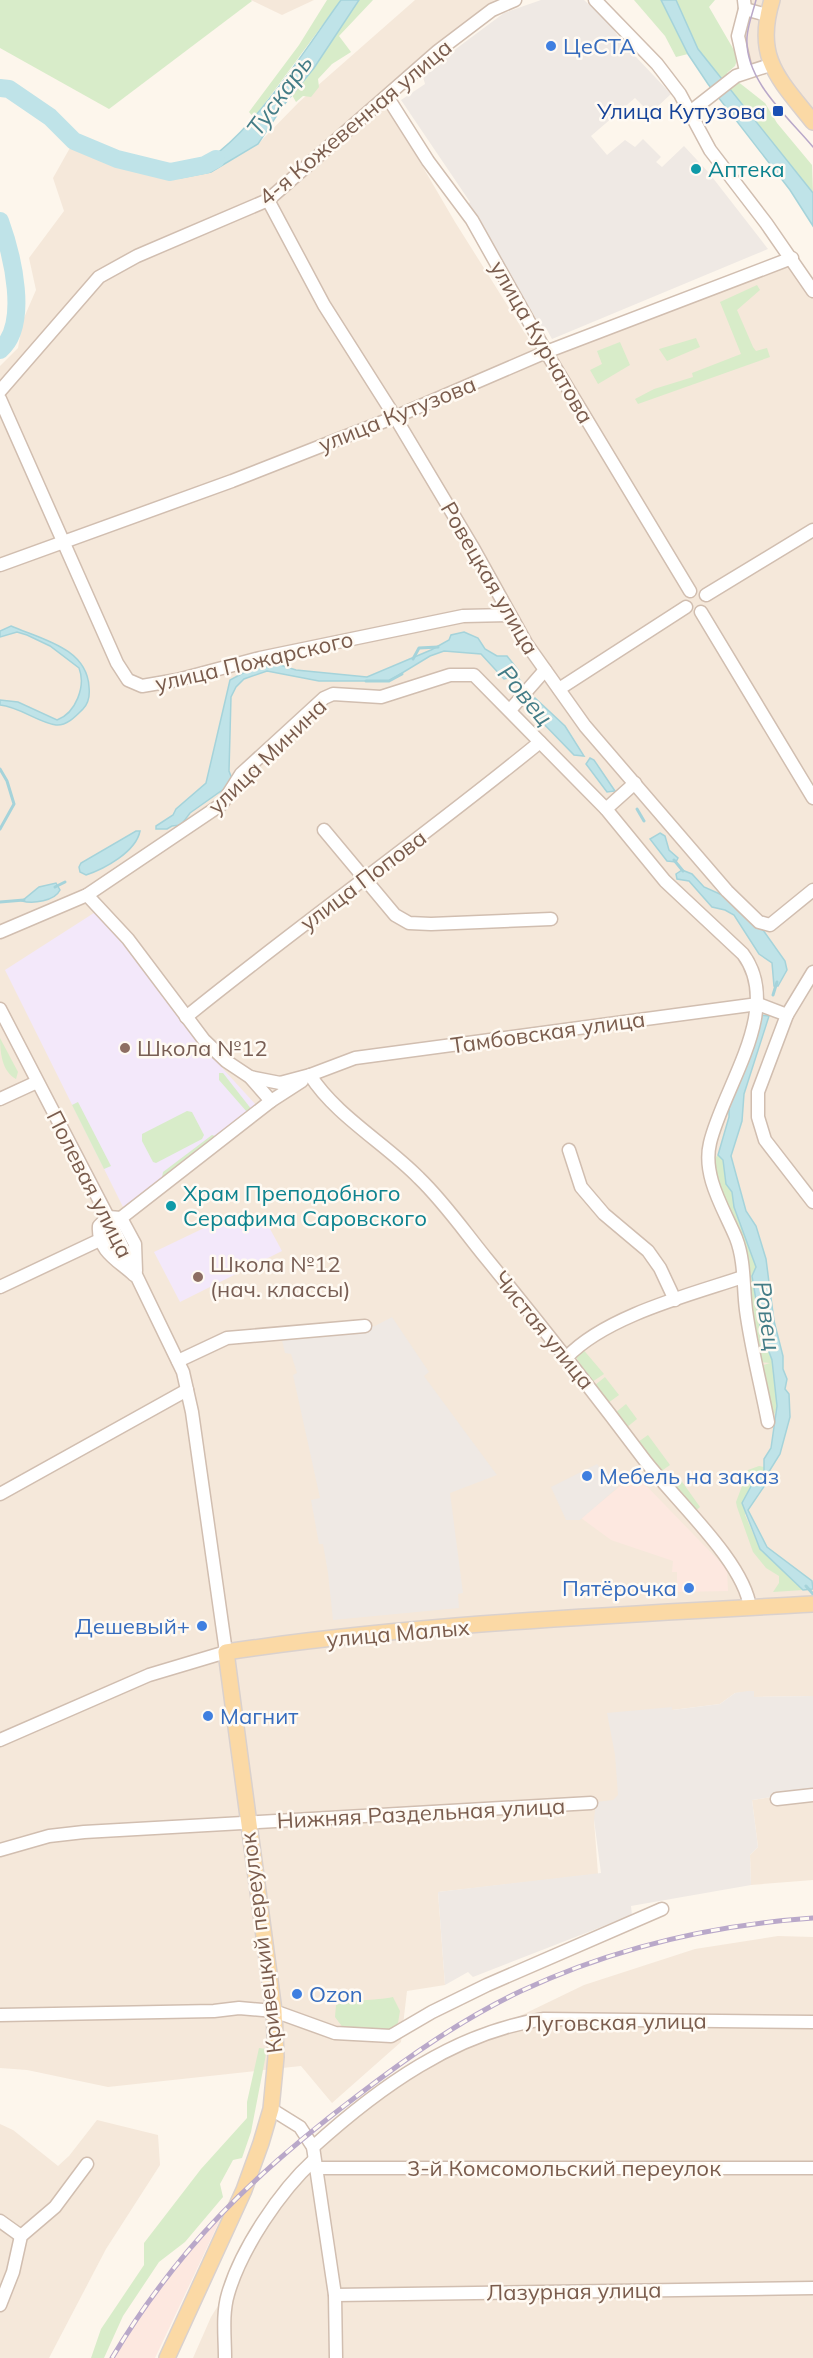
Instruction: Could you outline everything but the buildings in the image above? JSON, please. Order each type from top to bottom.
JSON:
[{"type":"main road","points":[[772,0],[767,15],[766,33],[770,65],[813,122]]},
{"type":"main road","name":"улица Малых","points":[[226,1652],[292,1642],[619,1614],[813,1604]]},
{"type":"main road","name":"Кривецкий переулок","points":[[167,2358],[244,2190],[271,2109],[276,2057],[274,2011],[226,1652]]},
{"type":"street","name":"4-я Кожевенная улица","points":[[0,391],[99,277],[137,256],[268,200],[474,22],[492,10],[515,0]]},
{"type":"street","points":[[595,0],[657,64],[690,112],[710,150],[792,258],[813,291]]},
{"type":"street","points":[[741,73],[738,36],[744,4],[767,15]]},
{"type":"street","points":[[690,112],[741,73],[770,65]]},
{"type":"street","name":"улица Курчатова","points":[[388,98],[428,161],[472,220],[546,352],[690,591]]},
{"type":"street","name":"Ровецкая улица","points":[[268,200],[324,305],[395,417],[472,546],[509,615],[585,726],[727,891],[759,922],[770,925],[813,890]]},
{"type":"street","name":"улица Кутузова","points":[[0,565],[65,543],[395,417],[546,352],[792,258]]},
{"type":"street","name":"улица Пожарского","points":[[0,399],[117,663],[128,680],[142,686],[177,680],[260,658],[463,616],[509,615]]},
{"type":"street","points":[[558,689],[686,607],[690,591],[706,595],[813,530]]},
{"type":"street","points":[[702,612],[706,603],[706,595]]},
{"type":"street","points":[[686,607],[702,612],[813,798]]},
{"type":"street","points":[[545,670],[510,710],[606,808],[665,880],[743,954],[752,967],[758,1004],[744,1052],[710,1143],[707,1166],[727,1222],[736,1239],[746,1312],[768,1422]]},
{"type":"street","name":"улица Минина","points":[[0,932],[87,895],[222,804],[241,774],[324,698],[333,694],[381,697],[450,675],[474,675],[510,710]]},
{"type":"street","name":"улица Попова","points":[[186,1017],[364,878],[458,810],[540,742]]},
{"type":"street","points":[[606,808],[635,783]]},
{"type":"street","points":[[324,830],[395,915],[409,923],[551,919]]},
{"type":"street","name":"Тамбовская улица","points":[[87,895],[128,939],[211,1047],[250,1077],[271,1101]]},
{"type":"street","points":[[811,979],[787,1015],[758,1092],[758,1117],[765,1140],[813,1202]]},
{"type":"street","name":"Тамбовская улица","points":[[250,1077],[280,1083],[310,1075],[355,1058],[758,1004],[787,1015]]},
{"type":"street","name":"Полевая улица","points":[[0,1009],[114,1223],[178,1361],[187,1390],[226,1652]]},
{"type":"street","name":"Тамбовская улица","points":[[0,1287],[100,1240],[114,1223],[271,1101],[310,1075]]},
{"type":"street","name":"Чистая улица","points":[[310,1075],[325,1094],[419,1177],[442,1203],[567,1357],[646,1462],[733,1567],[748,1595],[750,1608]]},
{"type":"street","points":[[0,1099],[37,1082]]},
{"type":"street","points":[[569,1150],[581,1187],[603,1214],[648,1251],[660,1268],[675,1300]]},
{"type":"street","points":[[114,1223],[99,1227],[100,1240],[107,1252],[138,1278]]},
{"type":"street","points":[[567,1357],[590,1336],[675,1300],[743,1277]]},
{"type":"street","points":[[178,1361],[227,1338],[365,1326]]},
{"type":"street","points":[[0,1494],[187,1390]]},
{"type":"street","name":"улица Малых","points":[[0,1740],[149,1675],[226,1652]]},
{"type":"street","points":[[777,1799],[813,1795]]},
{"type":"street","name":"Нижняя Раздельная улица","points":[[0,1850],[49,1836],[84,1832],[591,1803]]},
{"type":"street","points":[[0,2015],[214,2011],[238,2008],[274,2011],[335,2033],[391,2036],[432,2012],[487,1985],[662,1909]]},
{"type":"street","name":"Луговская улица","points":[[225,2358],[225,2313],[228,2294],[240,2266],[270,2213],[339,2123],[407,2073],[459,2044],[516,2023],[544,2019],[813,2022]]},
{"type":"street","points":[[271,2109],[300,2127],[314,2158],[334,2295],[336,2358]]},
{"type":"street","name":"3-й Комсомольский переулок","points":[[314,2158],[813,2168]]},
{"type":"street","points":[[0,2305],[13,2272],[21,2236],[55,2207],[87,2164]]},
{"type":"street","points":[[0,2221],[21,2236]]},
{"type":"street","name":"Лазурная улица","points":[[334,2295],[813,2288]]},
{"type":"shaded area","points":[[251,0],[314,0],[282,15]]},
{"type":"shaded area","points":[[415,0],[506,0],[382,97],[455,222],[533,346],[546,352],[792,258],[813,291],[813,1696],[754,1697],[754,1692],[735,1693],[720,1704],[672,1710],[672,1708],[638,1795],[594,1820],[598,1874],[438,1892],[445,1985],[407,1991],[401,2042],[332,2103],[301,2066],[108,2087],[27,2070],[0,2068],[0,366],[18,348],[23,320],[36,290],[29,258],[64,211],[53,178],[71,146],[92,157],[169,180],[211,172],[258,144],[299,102]]},
{"type":"shaded area","points":[[541,0],[584,0],[610,24],[621,41],[671,94],[657,107],[655,118],[635,98],[591,136],[607,155],[625,140],[635,147],[643,139],[661,157],[656,162],[662,167],[684,146],[709,173],[768,249],[552,339],[546,328],[540,325],[468,204],[470,202],[401,100],[425,84],[423,77],[445,61],[445,57],[504,13]]},
{"type":"shaded area","points":[[744,0],[813,0],[813,122],[770,65],[753,68],[743,61]]},
{"type":"shaded area","name":"Школа №12","points":[[97,911],[176,1005],[224,1070],[257,1106],[125,1211],[5,970]]},
{"type":"shaded area","name":"Школа №12 (нач. классы)","points":[[229,1216],[263,1216],[282,1251],[180,1302],[154,1252]]},
{"type":"shaded area","points":[[392,1317],[429,1372],[424,1376],[497,1475],[450,1493],[463,1593],[458,1594],[459,1608],[333,1620],[323,1544],[319,1544],[311,1500],[320,1498],[293,1375],[297,1373],[291,1354],[285,1353],[281,1336],[375,1326]]},
{"type":"shaded area","points":[[597,1464],[617,1488],[580,1520],[566,1520],[551,1487]]},
{"type":"shaded area","points":[[635,1474],[727,1569],[728,1591],[677,1592],[677,1572],[672,1572],[673,1561],[611,1540],[581,1518]]},
{"type":"shaded area","points":[[754,1691],[754,1697],[813,1696],[813,1791],[752,1800],[758,1847],[750,1855],[751,1885],[631,1906],[632,1915],[473,1977],[468,1972],[445,1985],[438,1892],[601,1873],[594,1820],[596,1802],[613,1800],[618,1795],[615,1755],[607,1713],[672,1707],[672,1710],[720,1704],[735,1693]]},
{"type":"shaded area","points":[[813,1791],[813,1880],[751,1885],[750,1855],[758,1847],[752,1800]]},
{"type":"shaded area","points":[[778,1936],[813,1937],[813,2358],[193,2358],[211,2317],[311,2158],[335,2134],[396,2085],[497,2027],[584,1985],[695,1949]]},
{"type":"shaded area","points":[[97,2120],[158,2135],[160,2165],[106,2249],[49,2358],[0,2358],[0,2124],[13,2130],[58,2166],[69,2156]]},
{"type":"shaded area","points":[[221,2218],[155,2358],[110,2358],[171,2270],[211,2224]]},
{"type":"green space","points":[[0,0],[252,1],[109,109],[0,48]]},
{"type":"green space","points":[[327,0],[341,0],[254,118],[249,112],[299,45]]},
{"type":"green space","points":[[359,0],[373,0],[339,36],[351,52],[332,64],[318,79],[319,87],[311,97],[303,96],[296,102],[292,95],[314,68]]},
{"type":"green space","points":[[634,0],[661,0],[688,54],[676,57],[665,36]]},
{"type":"green space","points":[[676,0],[715,0],[709,7],[738,57],[735,66],[727,73],[765,103],[777,123],[812,165],[813,193],[698,49]]},
{"type":"green space","points":[[757,285],[760,290],[737,310],[753,347],[756,351],[767,348],[770,357],[638,404],[635,399],[654,389],[693,377],[692,373],[741,354],[720,302]]},
{"type":"green space","points":[[696,338],[700,347],[667,361],[659,349]]},
{"type":"green space","points":[[620,342],[630,365],[598,384],[590,370],[602,364],[597,351]]},
{"type":"green space","points":[[0,1038],[18,1072],[16,1079],[5,1067],[1,1055]]},
{"type":"green space","points":[[219,1073],[223,1073],[252,1110],[247,1112],[219,1080]]},
{"type":"green space","points":[[78,1102],[111,1166],[104,1169],[72,1105]]},
{"type":"green space","points":[[187,1111],[192,1112],[204,1135],[202,1139],[156,1163],[153,1162],[142,1141],[142,1134]]},
{"type":"green space","points":[[212,1135],[218,1137],[170,1176],[162,1177],[163,1172]]},
{"type":"green space","points":[[718,1155],[723,1160],[726,1184],[732,1192],[734,1207],[756,1267],[752,1276],[761,1330],[772,1360],[777,1406],[773,1419],[760,1366],[770,1363],[758,1362],[730,1222],[712,1161]]},
{"type":"green space","points":[[581,1347],[604,1374],[592,1382],[575,1356]]},
{"type":"green space","points":[[605,1377],[619,1395],[608,1403],[595,1385]]},
{"type":"green space","points":[[626,1404],[637,1419],[626,1428],[615,1413]]},
{"type":"green space","points":[[648,1435],[670,1465],[660,1472],[638,1442]]},
{"type":"green space","points":[[759,1466],[764,1467],[764,1473],[745,1515],[760,1549],[803,1590],[773,1592],[779,1583],[779,1576],[766,1568],[753,1552],[737,1507],[736,1502],[748,1470]]},
{"type":"green space","points":[[678,1476],[700,1507],[692,1514],[667,1483]]},
{"type":"green space","points":[[393,1997],[400,2011],[398,2023],[389,2030],[344,2029],[335,2017],[336,2005]]},
{"type":"green space","points":[[259,2048],[267,2049],[251,2132],[242,2158],[233,2160],[220,2184],[223,2197],[185,2242],[159,2262],[123,2316],[104,2358],[91,2358],[101,2329],[144,2265],[144,2243],[201,2169],[247,2118],[247,2102]]},
{"type":"water","points":[[341,0],[359,0],[314,68],[283,106],[258,144],[211,172],[180,178],[158,173],[147,166],[138,171],[124,166],[128,157],[158,167],[177,170],[198,165],[221,150],[267,101]]},
{"type":"water","points":[[661,0],[676,0],[698,49],[813,193],[813,226],[790,190],[708,84],[688,54]]},
{"type":"water","points":[[11,626],[60,647],[80,663],[86,674],[89,699],[83,709],[68,722],[56,725],[0,705],[0,700],[18,702],[57,720],[74,705],[80,691],[79,668],[50,646],[27,635],[17,632],[0,637],[0,631]]},
{"type":"water","points":[[464,632],[478,638],[485,649],[497,656],[507,656],[518,670],[516,676],[504,679],[481,654],[444,651],[430,656],[389,681],[319,681],[267,671],[244,679],[236,687],[231,697],[229,771],[232,779],[228,786],[190,813],[181,825],[156,829],[156,826],[173,815],[176,809],[206,783],[230,680],[258,665],[277,664],[296,670],[367,677],[431,650],[449,640],[451,635]]},
{"type":"water","points":[[535,698],[565,726],[584,756],[574,755],[540,720],[529,703]]},
{"type":"water","points":[[590,758],[594,760],[615,791],[607,792],[586,764]]},
{"type":"water","points":[[136,831],[140,831],[137,839],[118,859],[86,875],[80,872],[81,863]]},
{"type":"water","points":[[660,833],[665,836],[669,850],[678,858],[676,862],[667,861],[650,839]]},
{"type":"water","points":[[682,870],[692,874],[704,887],[722,895],[763,930],[785,961],[787,970],[778,986],[774,986],[772,963],[759,954],[734,915],[712,907],[689,881],[677,879],[676,874]]},
{"type":"water","points":[[56,883],[60,890],[54,897],[38,902],[22,901],[39,887]]},
{"type":"water","points":[[760,1015],[769,1016],[744,1094],[742,1121],[731,1156],[746,1211],[756,1226],[766,1259],[774,1321],[787,1379],[785,1389],[789,1394],[790,1417],[780,1454],[765,1478],[765,1485],[748,1510],[767,1547],[812,1581],[813,1589],[803,1590],[760,1549],[742,1503],[755,1479],[764,1473],[764,1459],[771,1448],[777,1406],[772,1360],[761,1330],[752,1276],[756,1267],[734,1207],[732,1192],[726,1184],[723,1160],[718,1155],[729,1117],[729,1104]]},
{"type":"waterway","name":"Тускарь","points":[[0,88],[9,89],[50,117],[74,141],[117,159],[170,172],[205,165],[216,159]]},
{"type":"waterway","name":"Тускарь","points":[[0,221],[16,288],[14,324],[9,339],[0,350]]},
{"type":"waterway","name":"Ровец","points":[[413,659],[419,648],[438,647]]},
{"type":"waterway","name":"Ровец","points":[[366,681],[389,681],[402,674]]},
{"type":"waterway","name":"Ровец","points":[[514,674],[525,688]]},
{"type":"waterway","name":"Ровец","points":[[0,769],[7,781],[14,804],[0,829]]},
{"type":"waterway","name":"Ровец","points":[[637,809],[644,821]]},
{"type":"waterway","name":"Ровец","points":[[674,860],[683,871]]},
{"type":"waterway","name":"Ровец","points":[[55,887],[65,882]]},
{"type":"waterway","name":"Ровец","points":[[0,902],[24,900]]},
{"type":"waterway","name":"Ровец","points":[[773,995],[777,982]]},
{"type":"waterway","name":"Ровец","points":[[806,1586],[813,1594]]},
{"type":"tram line","points":[[756,0],[747,37],[748,53],[753,68],[770,97],[813,147]]},
{"type":"railway","points":[[112,2358],[164,2281],[221,2214],[252,2183],[357,2096],[457,2026],[521,1991],[591,1962],[627,1951],[738,1926],[813,1918]]},
{"type":"place","name":"ЦеСТА","points":[[551,46]]},
{"type":"place","name":"Улица Кутузова","points":[[778,111]]},
{"type":"place","name":"Аптека","points":[[696,169]]},
{"type":"place","name":"Школа №12","points":[[125,1048]]},
{"type":"place","name":"Храм Преподобного Серафима Саровского","points":[[171,1206]]},
{"type":"place","name":"Школа №12 (нач. классы)","points":[[198,1277]]},
{"type":"place","name":"Мебель на заказ","points":[[587,1476]]},
{"type":"place","name":"Пятёрочка","points":[[689,1588]]},
{"type":"place","name":"Дешевый+","points":[[202,1626]]},
{"type":"place","name":"Магнит","points":[[208,1716]]},
{"type":"place","name":"Ozon","points":[[297,1994]]}]
